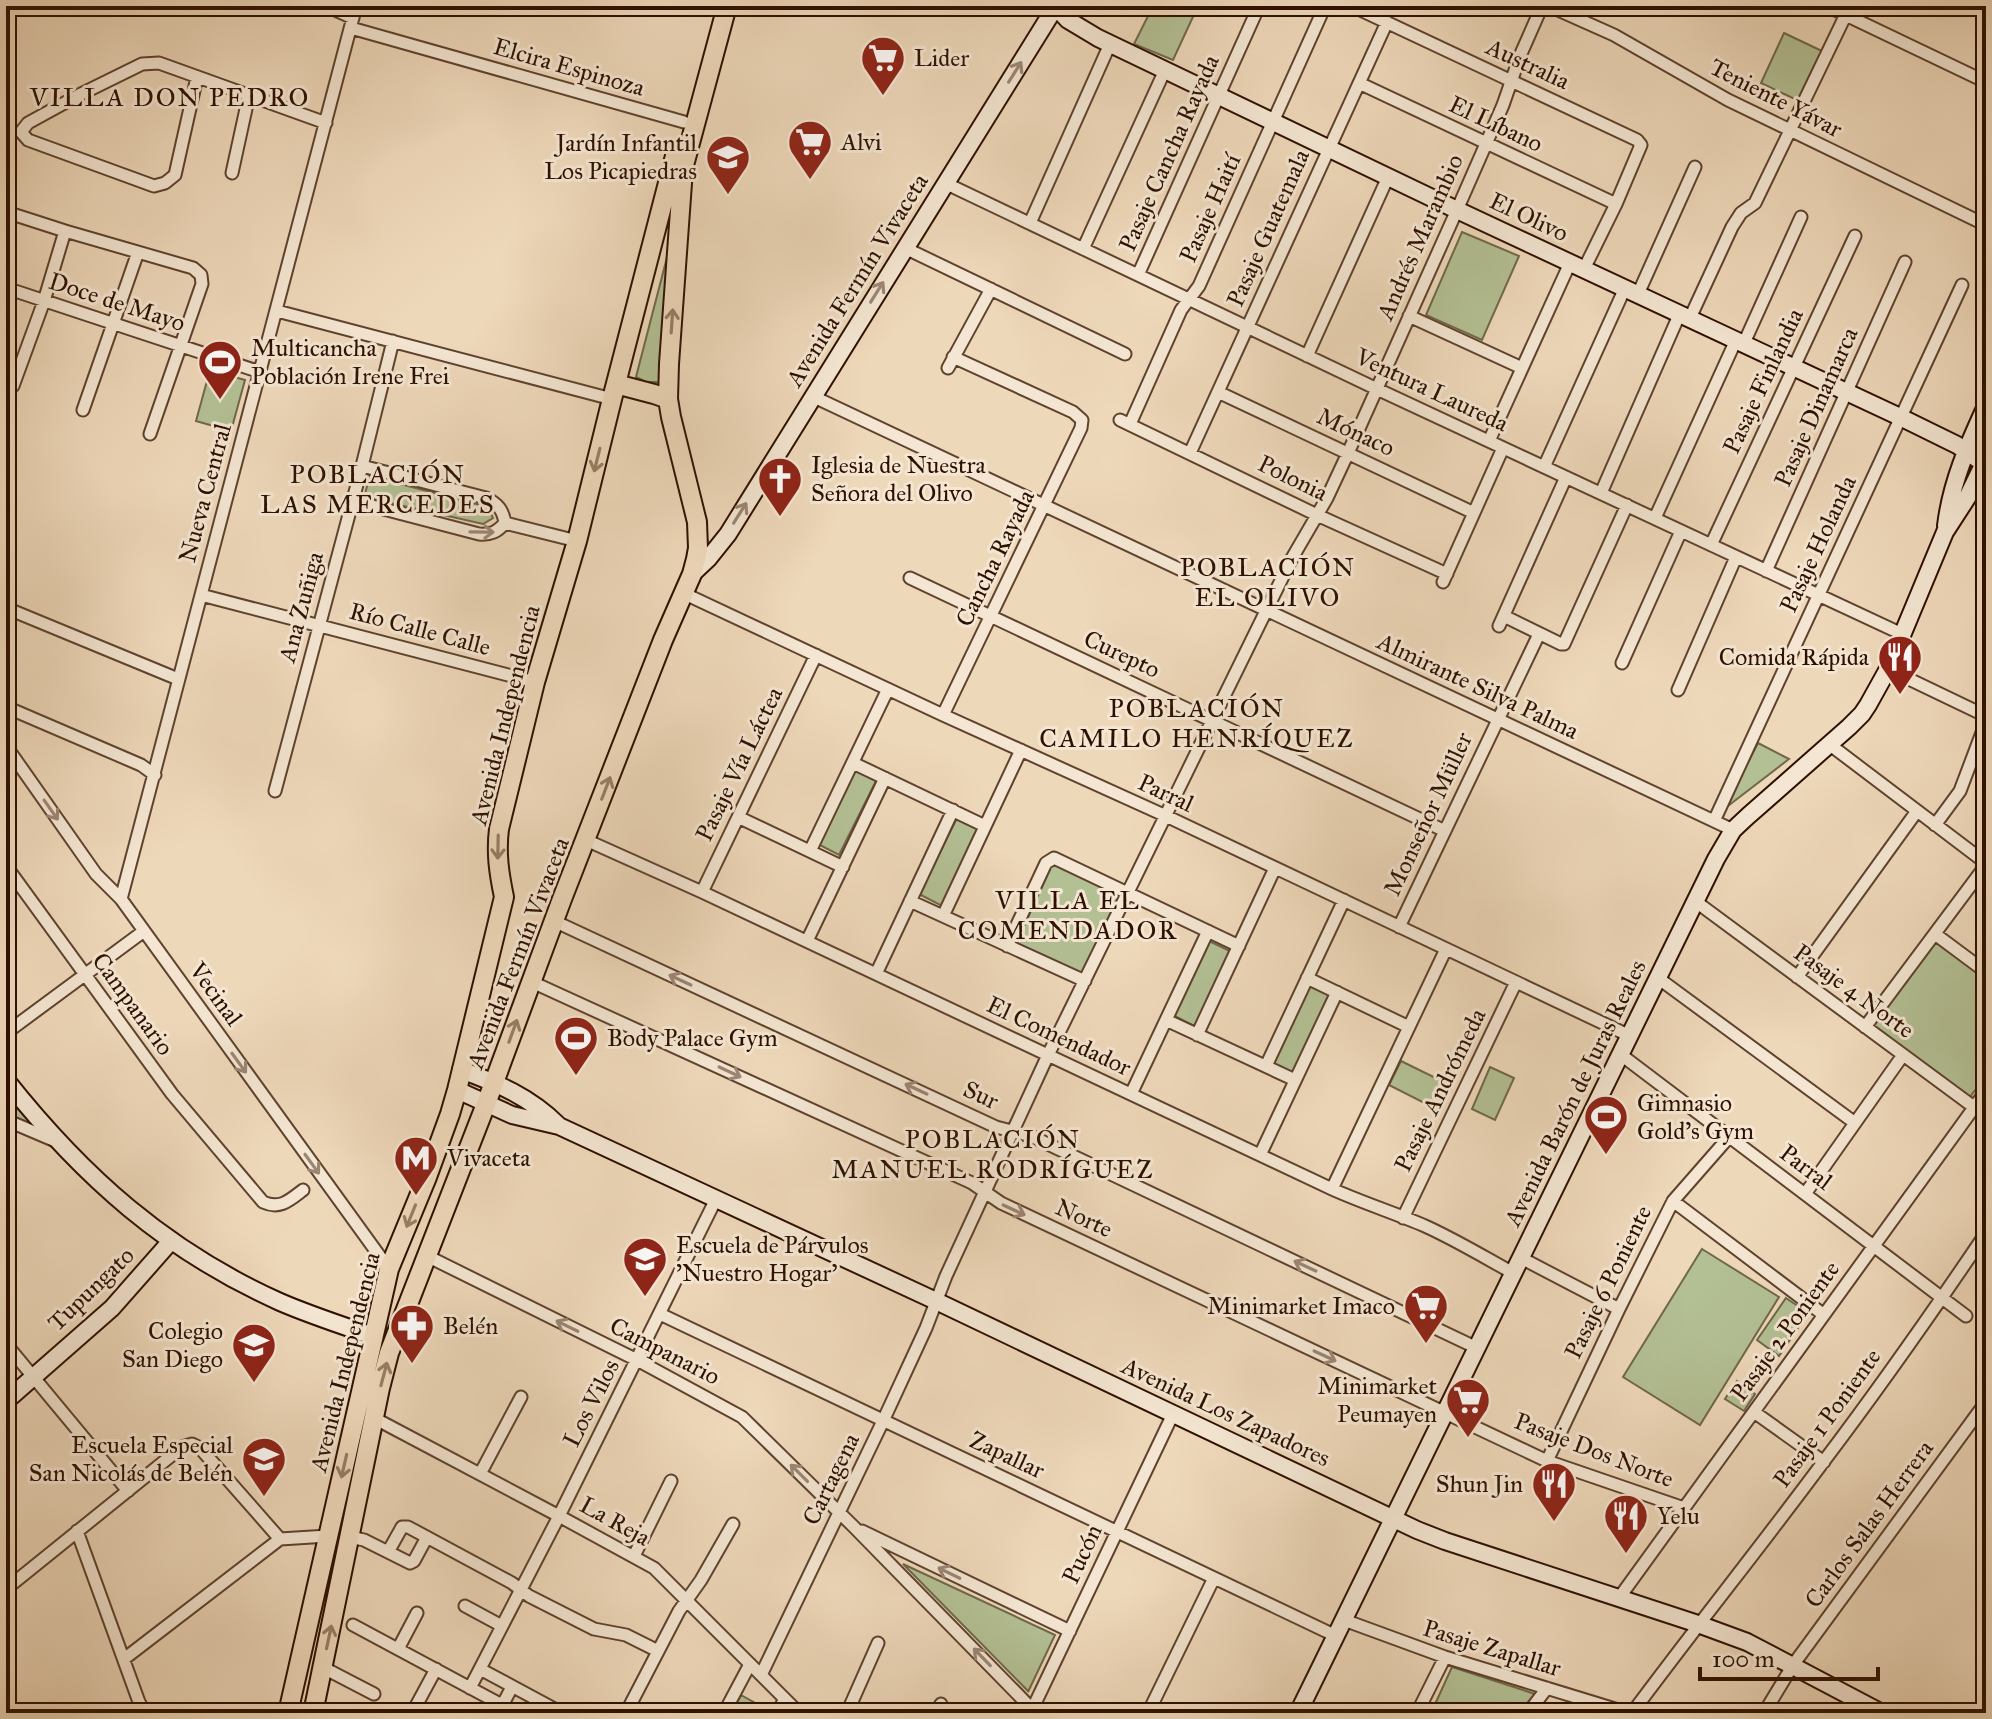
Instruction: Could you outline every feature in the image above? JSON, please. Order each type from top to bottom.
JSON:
[{"type":"main road","name":"Avenida Independencia","points":[[288,1713],[389,1269],[432,1164],[457,1090],[504,897],[497,848],[499,829],[535,682],[577,541],[715,6]]},
{"type":"main road","points":[[683,593],[692,574],[698,548],[697,522],[674,435],[668,399],[683,169],[727,6]]},
{"type":"main road","points":[[614,392],[654,394],[668,399]]},
{"type":"main road","name":"Avenida Fermín Vivaceta","points":[[398,1330],[683,593]]},
{"type":"main road","name":"Avenida Independencia","points":[[313,1713],[374,1418],[389,1353],[398,1330]]},
{"type":"main road","points":[[373,1336],[386,1336],[398,1330]]},
{"type":"street","name":"Elcira Espinoza","points":[[326,6],[684,122]]},
{"type":"street","name":"El Olivo","points":[[1056,6],[1060,13],[1081,29],[1110,44],[1900,417],[1957,445],[1985,463]]},
{"type":"street","name":"Avenida Fermín Vivaceta","points":[[692,574],[728,534],[1056,6]]},
{"type":"street","name":"Pasaje Cancha Rayada","points":[[1138,275],[1259,6]]},
{"type":"street","name":"Pasaje Haití","points":[[1125,422],[1181,310],[1199,286],[1325,6]]},
{"type":"street","name":"Australia","points":[[1352,6],[1637,140],[1641,145],[1616,204]]},
{"type":"street","name":"Andrés Marambio","points":[[1085,981],[1266,610],[1348,453],[1503,105],[1542,6]]},
{"type":"street","name":"Teniente Yávar","points":[[1549,6],[1614,35],[1708,89],[1791,131],[1986,225]]},
{"type":"street","points":[[1827,6],[1848,10],[1986,82]]},
{"type":"street","points":[[1601,493],[1685,316],[1732,227],[1741,213],[1755,203],[1848,10]]},
{"type":"street","name":"Nueva Central","points":[[121,899],[353,17]]},
{"type":"street","name":"Pasaje Guatemala","points":[[1190,453],[1387,22]]},
{"type":"street","points":[[1030,223],[1110,44]]},
{"type":"street","points":[[197,77],[175,175],[165,183],[154,186],[28,140],[21,132],[28,123],[142,64],[159,63],[326,123]]},
{"type":"street","points":[[1083,249],[1165,70]]},
{"type":"street","name":"El Líbano","points":[[1359,83],[1616,204]]},
{"type":"street","points":[[232,173],[249,95]]},
{"type":"street","points":[[1544,467],[1695,167]]},
{"type":"street","points":[[1307,356],[1388,177]]},
{"type":"street","name":"Ventura Laureda","points":[[945,183],[1902,634]]},
{"type":"street","points":[[1489,441],[1522,368],[1577,266],[1616,204]]},
{"type":"street","points":[[6,212],[193,268],[201,275],[202,284],[150,434]]},
{"type":"street","points":[[1655,518],[1801,217]]},
{"type":"street","points":[[13,386],[65,231]]},
{"type":"street","name":"Pasaje Finlandia","points":[[1711,545],[1855,236]]},
{"type":"street","points":[[905,248],[1125,354]]},
{"type":"street","points":[[83,410],[138,252]]},
{"type":"street","name":"Pasaje Dinamarca","points":[[1766,571],[1905,262]]},
{"type":"street","name":"Pasaje Holanda","points":[[1714,821],[1962,285]]},
{"type":"street","name":"Doce de Mayo","points":[[6,288],[260,372]]},
{"type":"street","name":"Cancha Rayada","points":[[943,715],[1045,506],[1082,420],[1073,412],[951,362],[991,289]]},
{"type":"street","points":[[277,311],[614,392]]},
{"type":"street","points":[[1409,316],[1522,368]]},
{"type":"street","name":"Ana Zuñiga","points":[[275,791],[393,341]]},
{"type":"street","name":"Mónaco","points":[[1218,392],[1474,513]]},
{"type":"street","name":"Almirante Silva Palma","points":[[812,396],[1733,830]]},
{"type":"street","name":"Avenida Barón de Juras Reales","points":[[1945,532],[1949,504],[1965,452],[1986,406]]},
{"type":"street","name":"Polonia","points":[[1125,422],[1445,578],[1474,513]]},
{"type":"street","points":[[1474,513],[1503,448]]},
{"type":"street","name":"Avenida Barón de Juras Reales","points":[[1300,1709],[1716,859],[1733,830],[1862,714],[1888,669],[1945,532],[1985,463]]},
{"type":"street","points":[[353,501],[479,534],[498,531],[505,523],[504,514],[497,504],[486,498],[362,466]]},
{"type":"street","points":[[1566,477],[1502,621],[1564,644],[1627,505]]},
{"type":"street","points":[[505,523],[577,541]]},
{"type":"street","points":[[1622,663],[1681,531]]},
{"type":"street","points":[[1678,690],[1736,557]]},
{"type":"street","name":"Curepto","points":[[910,578],[1445,831]]},
{"type":"street","name":"Parral","points":[[683,593],[1166,816],[1630,1036]]},
{"type":"street","name":"Río Calle Calle","points":[[201,595],[535,682]]},
{"type":"street","points":[[6,608],[178,679]]},
{"type":"street","name":"Monseñor Müller","points":[[1399,927],[1539,634]]},
{"type":"street","name":"Pasaje Vía Láctea","points":[[702,892],[816,655]]},
{"type":"street","points":[[1888,669],[1986,716]]},
{"type":"street","points":[[810,851],[888,689]]},
{"type":"street","points":[[6,707],[141,765],[155,775]]},
{"type":"street","points":[[1935,825],[1960,791],[1986,722]]},
{"type":"street","points":[[1829,744],[1986,864],[1865,1027]]},
{"type":"street","name":"Vecinal","points":[[6,746],[96,874],[121,899],[389,1269]]},
{"type":"street","points":[[943,916],[1021,750]]},
{"type":"street","points":[[853,763],[985,826]]},
{"type":"street","points":[[807,941],[885,778]]},
{"type":"street","points":[[876,974],[953,810]]},
{"type":"street","points":[[1797,977],[1917,811]]},
{"type":"street","points":[[738,817],[843,867]]},
{"type":"street","name":"El Comendador","points":[[586,840],[1332,1189],[1457,1241],[1513,1273]]},
{"type":"street","points":[[1007,946],[1051,858],[1239,946]]},
{"type":"street","name":"Campanario","points":[[6,866],[172,1094],[263,1202],[281,1205],[303,1190]]},
{"type":"street","points":[[1197,1035],[1275,868]]},
{"type":"street","points":[[1266,1066],[1344,900]]},
{"type":"street","points":[[910,901],[1085,981]]},
{"type":"street","name":"Pasaje 4 Norte","points":[[1695,901],[1986,1116]]},
{"type":"street","name":"Sur","points":[[554,921],[996,1127],[1031,1136],[1477,1348]]},
{"type":"street","points":[[6,1033],[144,931]]},
{"type":"street","points":[[1131,1094],[1208,931]]},
{"type":"street","points":[[1935,934],[1986,972]]},
{"type":"street","points":[[1332,1189],[1446,949]]},
{"type":"street","points":[[1307,978],[1409,1027]]},
{"type":"street","points":[[1658,978],[1855,1123]]},
{"type":"street","name":"Cartagena","points":[[761,1675],[883,1421],[1013,1131],[1085,981]]},
{"type":"street","name":"Norte","points":[[532,982],[972,1183],[1015,1210],[1445,1412]]},
{"type":"street","name":"Pasaje Andrómeda","points":[[1403,1218],[1516,982]]},
{"type":"street","points":[[1260,1155],[1337,992]]},
{"type":"street","points":[[1166,1020],[1295,1080]]},
{"type":"street","name":"Parral","points":[[1620,1054],[1966,1316]]},
{"type":"street","points":[[1805,1194],[1903,1055]]},
{"type":"street","name":"Avenida Los Zapadores","points":[[461,1070],[523,1096],[559,1126]]},
{"type":"street","points":[[6,1080],[57,1141],[104,1188],[171,1241],[257,1291],[373,1336]]},
{"type":"street","name":"Avenida Los Zapadores","points":[[457,1090],[522,1118],[559,1126],[1393,1519],[1445,1541],[1747,1642],[1882,1713]]},
{"type":"street","name":"Pasaje 2 Poniente","points":[[1619,1598],[1986,1091]]},
{"type":"street","points":[[6,1120],[57,1141]]},
{"type":"street","name":"Pasaje 6 Poniente","points":[[1547,1461],[1673,1201],[1729,1137]]},
{"type":"street","name":"Los Vilos","points":[[470,1688],[716,1199]]},
{"type":"street","points":[[1673,1201],[1824,1315]]},
{"type":"street","name":"Pasaje 1 Poniente","points":[[1630,1713],[1824,1462],[1986,1233]]},
{"type":"street","name":"Tupungato","points":[[6,1401],[112,1308],[171,1241]]},
{"type":"street","name":"Campanario","points":[[427,1256],[637,1360],[742,1417],[854,1527],[1033,1712]]},
{"type":"street","points":[[1521,1258],[1619,1309]]},
{"type":"street","name":"Zapallar","points":[[660,1314],[1336,1636]]},
{"type":"street","points":[[6,1344],[128,1491]]},
{"type":"street","points":[[480,1474],[521,1397]]},
{"type":"street","name":"Carlos Salas Herrera","points":[[1764,1713],[1793,1665],[1986,1402]]},
{"type":"street","name":"Pasaje Dos Norte","points":[[1445,1412],[1547,1461],[1684,1508]]},
{"type":"street","points":[[1754,1412],[1824,1462]]},
{"type":"street","name":"Pucón","points":[[1033,1712],[1173,1414]]},
{"type":"street","name":"La Reja","points":[[374,1418],[654,1568],[799,1713]]},
{"type":"street","points":[[6,1589],[182,1447],[192,1444],[200,1448],[280,1539]]},
{"type":"street","points":[[634,1556],[671,1481]]},
{"type":"street","points":[[626,1713],[679,1611],[733,1524]]},
{"type":"street","points":[[388,1552],[404,1526],[594,1629],[626,1635],[658,1651]]},
{"type":"street","name":"Campanario","points":[[854,1527],[1070,1631]]},
{"type":"street","points":[[77,1531],[145,1713]]},
{"type":"street","points":[[124,1659],[280,1539],[328,1536]]},
{"type":"street","points":[[350,1537],[364,1540],[408,1563],[411,1563],[427,1537]]},
{"type":"street","points":[[1148,1713],[1214,1578]]},
{"type":"street","points":[[465,1606],[502,1626]]},
{"type":"street","points":[[398,1649],[417,1613]]},
{"type":"street","name":"Pasaje Zapallar","points":[[1344,1620],[1445,1657],[1630,1713]]},
{"type":"street","points":[[353,1625],[470,1688],[500,1709],[512,1687]]},
{"type":"street","points":[[847,1713],[878,1643]]},
{"type":"street","points":[[1417,1713],[1445,1657]]},
{"type":"street","points":[[724,1713],[750,1664]]},
{"type":"street","points":[[322,1667],[374,1694]]},
{"type":"street","points":[[416,1706],[436,1669]]},
{"type":"street","points":[[480,1669],[562,1713]]},
{"type":"street","points":[[1528,1713],[1547,1688]]},
{"type":"street","points":[[777,1713],[785,1699]]},
{"type":"street","points":[[1300,1709],[1319,1713]]},
{"type":"green space","points":[[1156,6],[1198,6],[1173,60],[1134,44]]},
{"type":"green space","points":[[1784,33],[1822,51],[1799,101],[1761,83]]},
{"type":"green space","points":[[1462,232],[1519,256],[1482,340],[1426,315]]},
{"type":"green space","points":[[672,238],[660,382],[646,382],[636,377]]},
{"type":"green space","name":"Multicancha Población Irene Frei","points":[[210,370],[245,380],[231,431],[196,421]]},
{"type":"green space","points":[[370,476],[488,507],[493,518],[483,524],[364,497]]},
{"type":"green space","points":[[1758,743],[1789,759],[1724,809]]},
{"type":"green space","points":[[854,767],[877,779],[839,855],[816,843]]},
{"type":"green space","points":[[957,818],[980,830],[942,906],[919,894]]},
{"type":"green space","points":[[1051,866],[1062,866],[1122,894],[1083,977],[1016,944]]},
{"type":"green space","points":[[1207,940],[1234,953],[1198,1028],[1171,1014]]},
{"type":"green space","points":[[1935,941],[1986,979],[1986,1076],[1969,1098],[1872,1025]]},
{"type":"green space","points":[[1310,982],[1333,993],[1293,1074],[1270,1063]]},
{"type":"green space","points":[[1401,1061],[1452,1086],[1440,1111],[1389,1085]]},
{"type":"green space","points":[[1490,1067],[1514,1078],[1495,1120],[1472,1109]]},
{"type":"green space","points":[[6,1091],[37,1128],[6,1115]]},
{"type":"green space","points":[[1702,1249],[1779,1297],[1700,1425],[1623,1377]]},
{"type":"green space","points":[[1786,1298],[1808,1313],[1779,1356],[1757,1340]]},
{"type":"green space","points":[[1737,1381],[1755,1394],[1744,1411],[1725,1399]]},
{"type":"green space","points":[[903,1564],[1055,1635],[1028,1692],[1028,1691]]},
{"type":"green space","points":[[1452,1667],[1535,1694],[1521,1713],[1431,1713]]},
{"type":"green space","points":[[741,1695],[773,1713],[731,1713]]},
{"type":"place","name":"Lider","points":[[883,97]]},
{"type":"place","name":"Alvi","points":[[810,181]]},
{"type":"place","name":"Jardín Infantil Los Picapiedras","points":[[728,196]]},
{"type":"place","name":"Multicancha Población Irene Frei","points":[[220,401]]},
{"type":"place","name":"Iglesia de Nuestra Señora del Olivo","points":[[780,518]]},
{"type":"place","name":"Comida Rápida","points":[[1900,696]]},
{"type":"place","name":"Body Palace Gym","points":[[576,1077]]},
{"type":"place","name":"Gimnasio Gold's Gym","points":[[1606,1156]]},
{"type":"place","name":"Vivaceta","points":[[416,1197]]},
{"type":"place","name":"Escuela de Párvulos 'Nuestro Hogar'","points":[[645,1298]]},
{"type":"place","name":"Minimarket Imaco","points":[[1426,1345]]},
{"type":"place","name":"Belén","points":[[412,1365]]},
{"type":"place","name":"Colegio San Diego","points":[[254,1384]]},
{"type":"place","name":"Minimarket Peumayen","points":[[1468,1439]]},
{"type":"place","name":"Escuela Especial San Nicolás de Belén","points":[[264,1498]]},
{"type":"place","name":"Shun Jin","points":[[1554,1523]]},
{"type":"place","name":"Yelu","points":[[1626,1555]]},
{"type":"district","name":"VILLA DON PEDRO","points":[[170,97]]},
{"type":"district","name":"POBLACIÓN LAS MERCEDES","points":[[378,489]]},
{"type":"district","name":"POBLACIÓN EL OLIVO","points":[[1268,582]]},
{"type":"district","name":"POBLACIÓN CAMILO HENRÍQUEZ","points":[[1197,723]]},
{"type":"district","name":"VILLA EL COMENDADOR","points":[[1068,915]]},
{"type":"district","name":"POBLACIÓN MANUEL RODRÍGUEZ","points":[[993,1154]]}]
